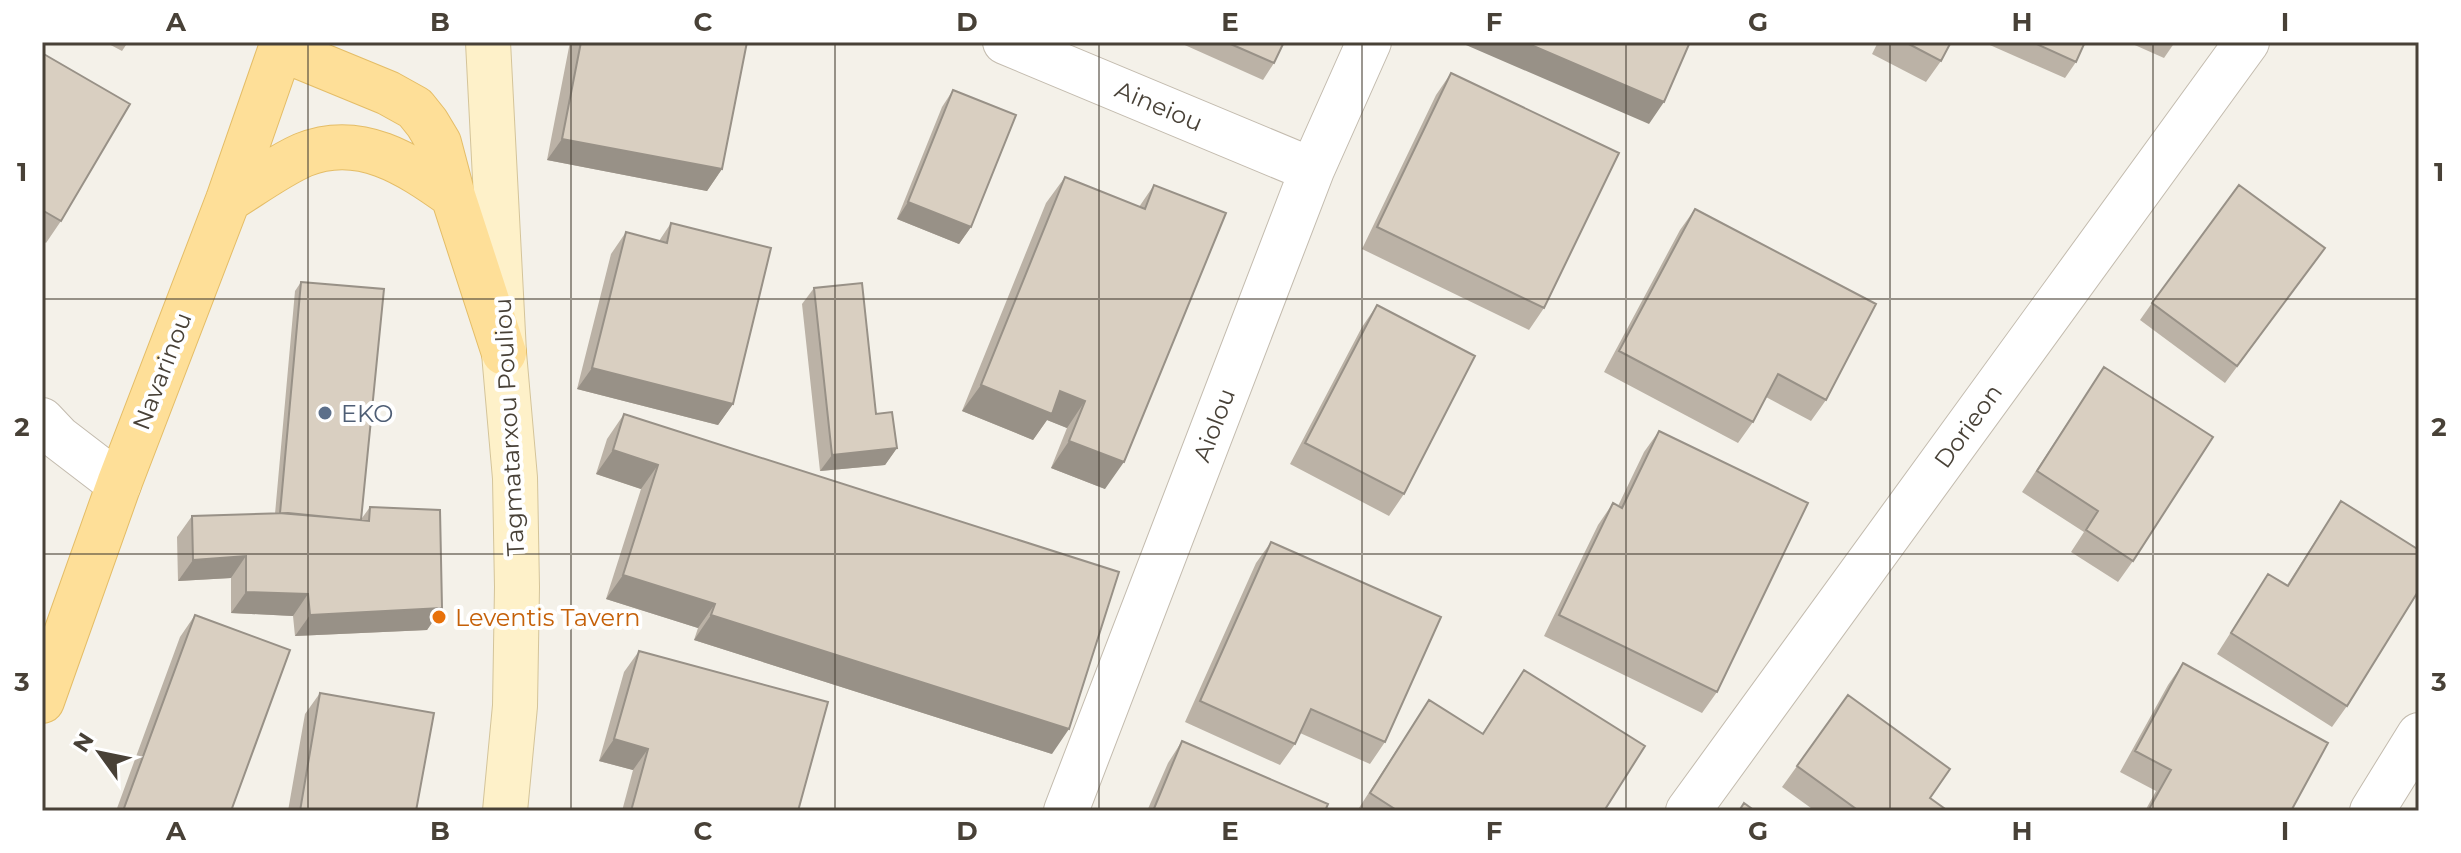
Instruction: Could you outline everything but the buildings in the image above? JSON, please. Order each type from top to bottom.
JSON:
[{"type":"main road","name":"Tagmatarxou Pouliou","points":[[488,42],[504,353],[515,478],[515,706],[505,811]]},
{"type":"main road","points":[[282,45],[388,93],[415,108],[427,123],[439,143],[504,353]]},
{"type":"main road","name":"Navarinou","points":[[42,701],[119,484],[228,200],[282,45]]},
{"type":"main road","points":[[228,200],[303,155],[337,146],[368,149],[395,159],[453,196]]},
{"type":"street","name":"Aineiou","points":[[1005,42],[1312,170]]},
{"type":"street","name":"Aiolou","points":[[1066,811],[1312,170],[1369,42]]},
{"type":"street","name":"Dorieon","points":[[1688,811],[2247,42]]},
{"type":"street","points":[[42,420],[59,438],[119,484]]},
{"type":"street","points":[[2372,811],[2419,735]]},
{"type":"place","name":"EKO","points":[[325,413]]},
{"type":"place","name":"Leventis Tavern","points":[[439,617]]}]
